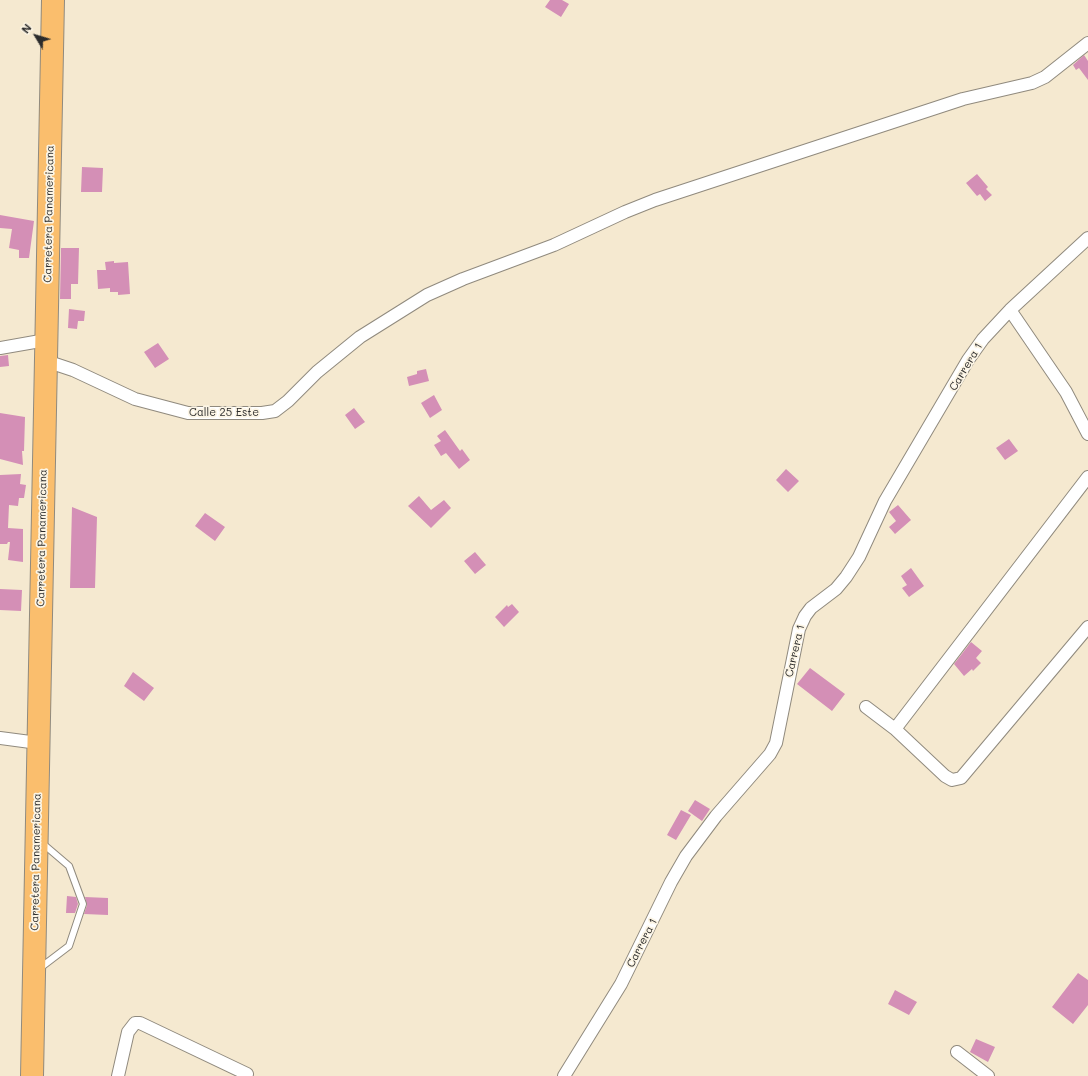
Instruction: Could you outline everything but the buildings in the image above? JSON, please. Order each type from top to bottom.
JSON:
[{"type":"highway","name":"Carretera Panamericana","points":[[32,1076],[53,0]]},
{"type":"street","name":"Calle 25 Este","points":[[0,348],[46,351],[73,370],[135,399],[188,414],[262,413],[275,411],[317,372],[360,337],[426,295],[463,278],[554,245],[625,212],[655,200],[963,99],[1032,83],[1045,77],[1088,43]]},
{"type":"street","name":"Carrera 1","points":[[564,1076],[621,984],[671,882],[686,856],[716,816],[770,754],[776,743],[799,629],[804,616],[836,589],[859,557],[886,501],[968,360],[983,339],[1010,310],[1088,238]]},
{"type":"street","points":[[1010,310],[1066,392],[1088,434]]},
{"type":"street","points":[[895,729],[1088,477]]},
{"type":"street","points":[[866,706],[895,729],[945,776],[952,780],[961,778],[1088,627]]},
{"type":"street","points":[[0,738],[38,743]]},
{"type":"street","points":[[118,1076],[128,1032],[135,1023],[140,1023],[247,1074]]},
{"type":"street","points":[[957,1052],[988,1076]]},
{"type":"lane","points":[[34,973],[70,946],[83,904],[69,866],[36,838]]}]
